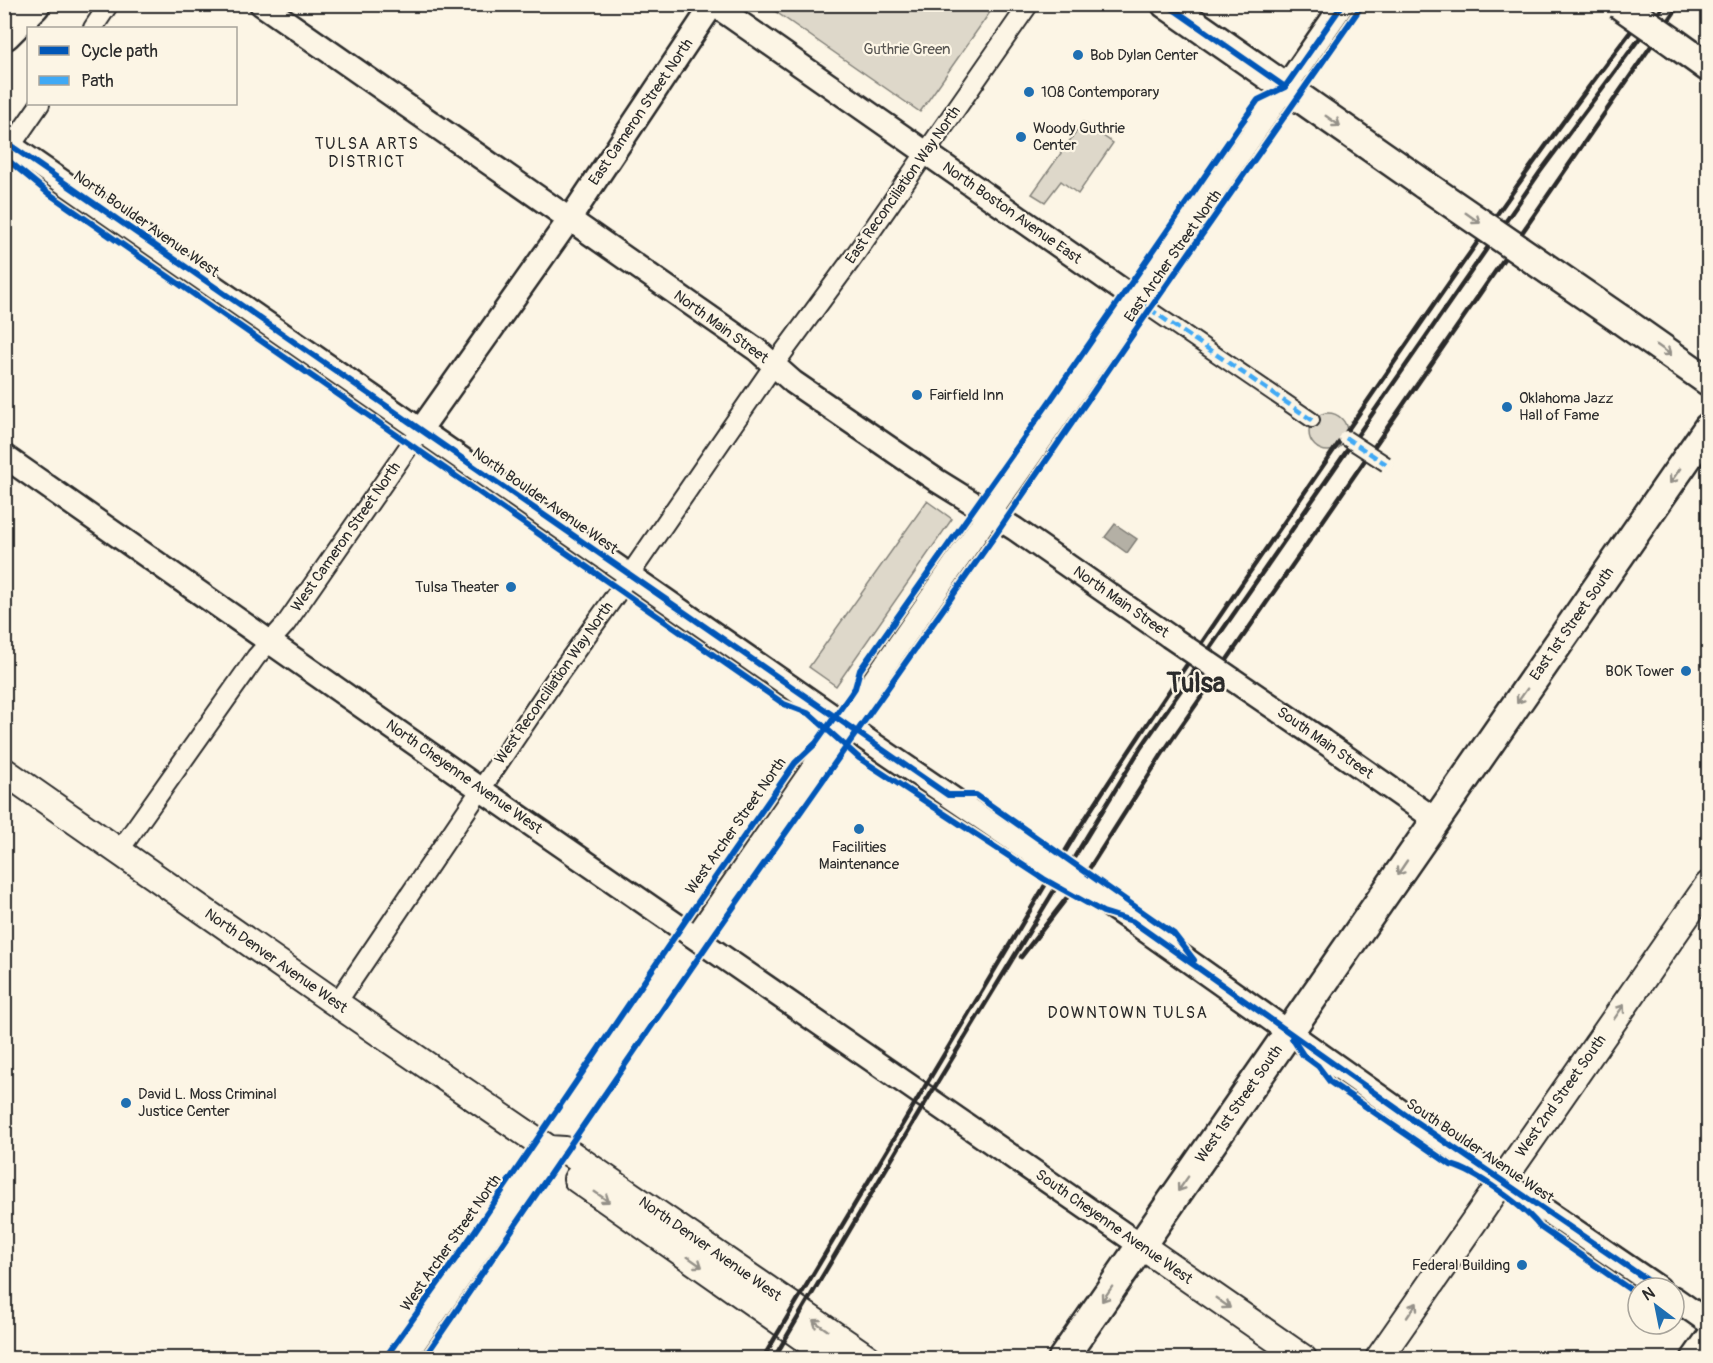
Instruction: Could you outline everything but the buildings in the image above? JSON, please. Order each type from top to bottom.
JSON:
[{"type":"highway","points":[[4,33],[33,4]]},
{"type":"main road","points":[[1166,4],[1708,381]]},
{"type":"main road","points":[[1619,4],[1708,67]]},
{"type":"main road","name":"East 1st Street South","points":[[1436,820],[1708,428]]},
{"type":"main road","name":"North Denver Avenue West","points":[[4,771],[336,1004],[549,1149],[556,1164],[832,1359]]},
{"type":"main road","name":"West 1st Street South","points":[[1063,1359],[1436,820]]},
{"type":"main road","name":"West 2nd Street South","points":[[1379,1359],[1501,1180],[1708,885]]},
{"type":"main road","name":"North Denver Avenue West","points":[[549,1149],[566,1150],[868,1359]]},
{"type":"main road","name":"South Cheyenne Avenue West","points":[[1140,1245],[1303,1359]]},
{"type":"street","points":[[94,27],[109,4]]},
{"type":"street","name":"North Main Street","points":[[261,4],[568,220],[758,350],[793,382],[918,468],[1019,532],[1213,666]]},
{"type":"street","name":"East Cameron Street North","points":[[568,220],[713,4]]},
{"type":"street","name":"North Boston Avenue East","points":[[713,4],[1312,420]]},
{"type":"street","name":"East Reconciliation Way North","points":[[774,364],[852,259],[1029,4]]},
{"type":"street","name":"East Archer Street North","points":[[989,513],[1343,4]]},
{"type":"street","points":[[7,147],[39,105]]},
{"type":"street","name":"North Boulder Avenue West","points":[[7,147],[421,429],[1043,860]]},
{"type":"street","name":"West Cameron Street North","points":[[119,851],[242,676],[285,625],[568,220]]},
{"type":"street","name":"West Reconciliation Way North","points":[[336,1004],[480,789],[774,364]]},
{"type":"street","points":[[1346,438],[1386,464]]},
{"type":"street","name":"North Cheyenne Avenue West","points":[[4,456],[480,789],[925,1095]]},
{"type":"street","name":"West Archer Street North","points":[[696,937],[989,513]]},
{"type":"street","name":"South Main Street","points":[[1213,666],[1436,820]]},
{"type":"street","name":"South Boulder Avenue West","points":[[1043,860],[1641,1276]]},
{"type":"street","name":"South Cheyenne Avenue West","points":[[925,1095],[1140,1245]]},
{"type":"street","name":"West Archer Street North","points":[[404,1359],[549,1149]]},
{"type":"street","points":[[1686,1306],[1708,1322]]},
{"type":"street","points":[[1693,1359],[1708,1337]]},
{"type":"green space","name":"Guthrie Green","points":[[766,5],[995,5],[920,112]]},
{"type":"green space","points":[[1083,122],[1113,143],[1078,194],[1061,181],[1045,202],[1032,194]]},
{"type":"green space","points":[[1328,413],[1342,418],[1347,432],[1342,446],[1328,451],[1314,446],[1309,432],[1314,418]]},
{"type":"green space","points":[[927,501],[952,519],[836,686],[809,667]]},
{"type":"shaded area","points":[[1115,524],[1137,539],[1127,553],[1105,537]]},
{"type":"railway","points":[[763,1358],[1078,830],[1112,777],[1216,621],[1465,259],[1538,156],[1652,4]]},
{"type":"railway","points":[[774,1358],[919,1113],[1140,749],[1540,172],[1665,4]]},
{"type":"railway","points":[[1021,957],[1089,869],[1166,748],[1680,4]]},
{"type":"marked path","points":[[1138,301],[1312,420]]},
{"type":"marked path","points":[[1346,438],[1386,464]]},
{"type":"cycle path","points":[[1166,4],[1285,87]]},
{"type":"cycle path","points":[[385,1358],[464,1247],[795,763],[816,743],[851,694],[860,670],[1052,398],[1240,125],[1258,100],[1285,87],[1343,4]]},
{"type":"cycle path","points":[[424,1358],[716,932],[996,534],[1363,4]]},
{"type":"cycle path","points":[[4,141],[948,795],[976,795],[1174,934],[1194,960]]},
{"type":"cycle path","points":[[4,157],[48,193],[784,704],[810,714],[859,758],[1044,879],[1103,912],[1132,921],[1410,1118],[1641,1276]]},
{"type":"cycle path","points":[[1292,1038],[1303,1055],[1318,1066],[1330,1082],[1451,1165],[1473,1174],[1499,1191],[1540,1227],[1626,1287]]},
{"type":"place","name":"Bob Dylan Center","points":[[1078,55]]},
{"type":"place","name":"108 Contemporary","points":[[1029,92]]},
{"type":"place","name":"Woody Guthrie Center","points":[[1021,137]]},
{"type":"place","name":"Fairfield Inn","points":[[917,395]]},
{"type":"place","name":"Oklahoma Jazz Hall of Fame","points":[[1507,407]]},
{"type":"place","name":"Tulsa Theater","points":[[511,587]]},
{"type":"place","name":"BOK Tower","points":[[1686,671]]},
{"type":"place","name":"Facilities Maintenance","points":[[859,829]]},
{"type":"place","name":"David L. Moss Criminal Justice Center","points":[[126,1103]]},
{"type":"place","name":"Federal Building","points":[[1522,1265]]},
{"type":"district","name":"TULSA ARTS DISTRICT","points":[[367,153]]},
{"type":"district","name":"Tulsa","points":[[1196,683]]},
{"type":"district","name":"DOWNTOWN TULSA","points":[[1128,1013]]}]
